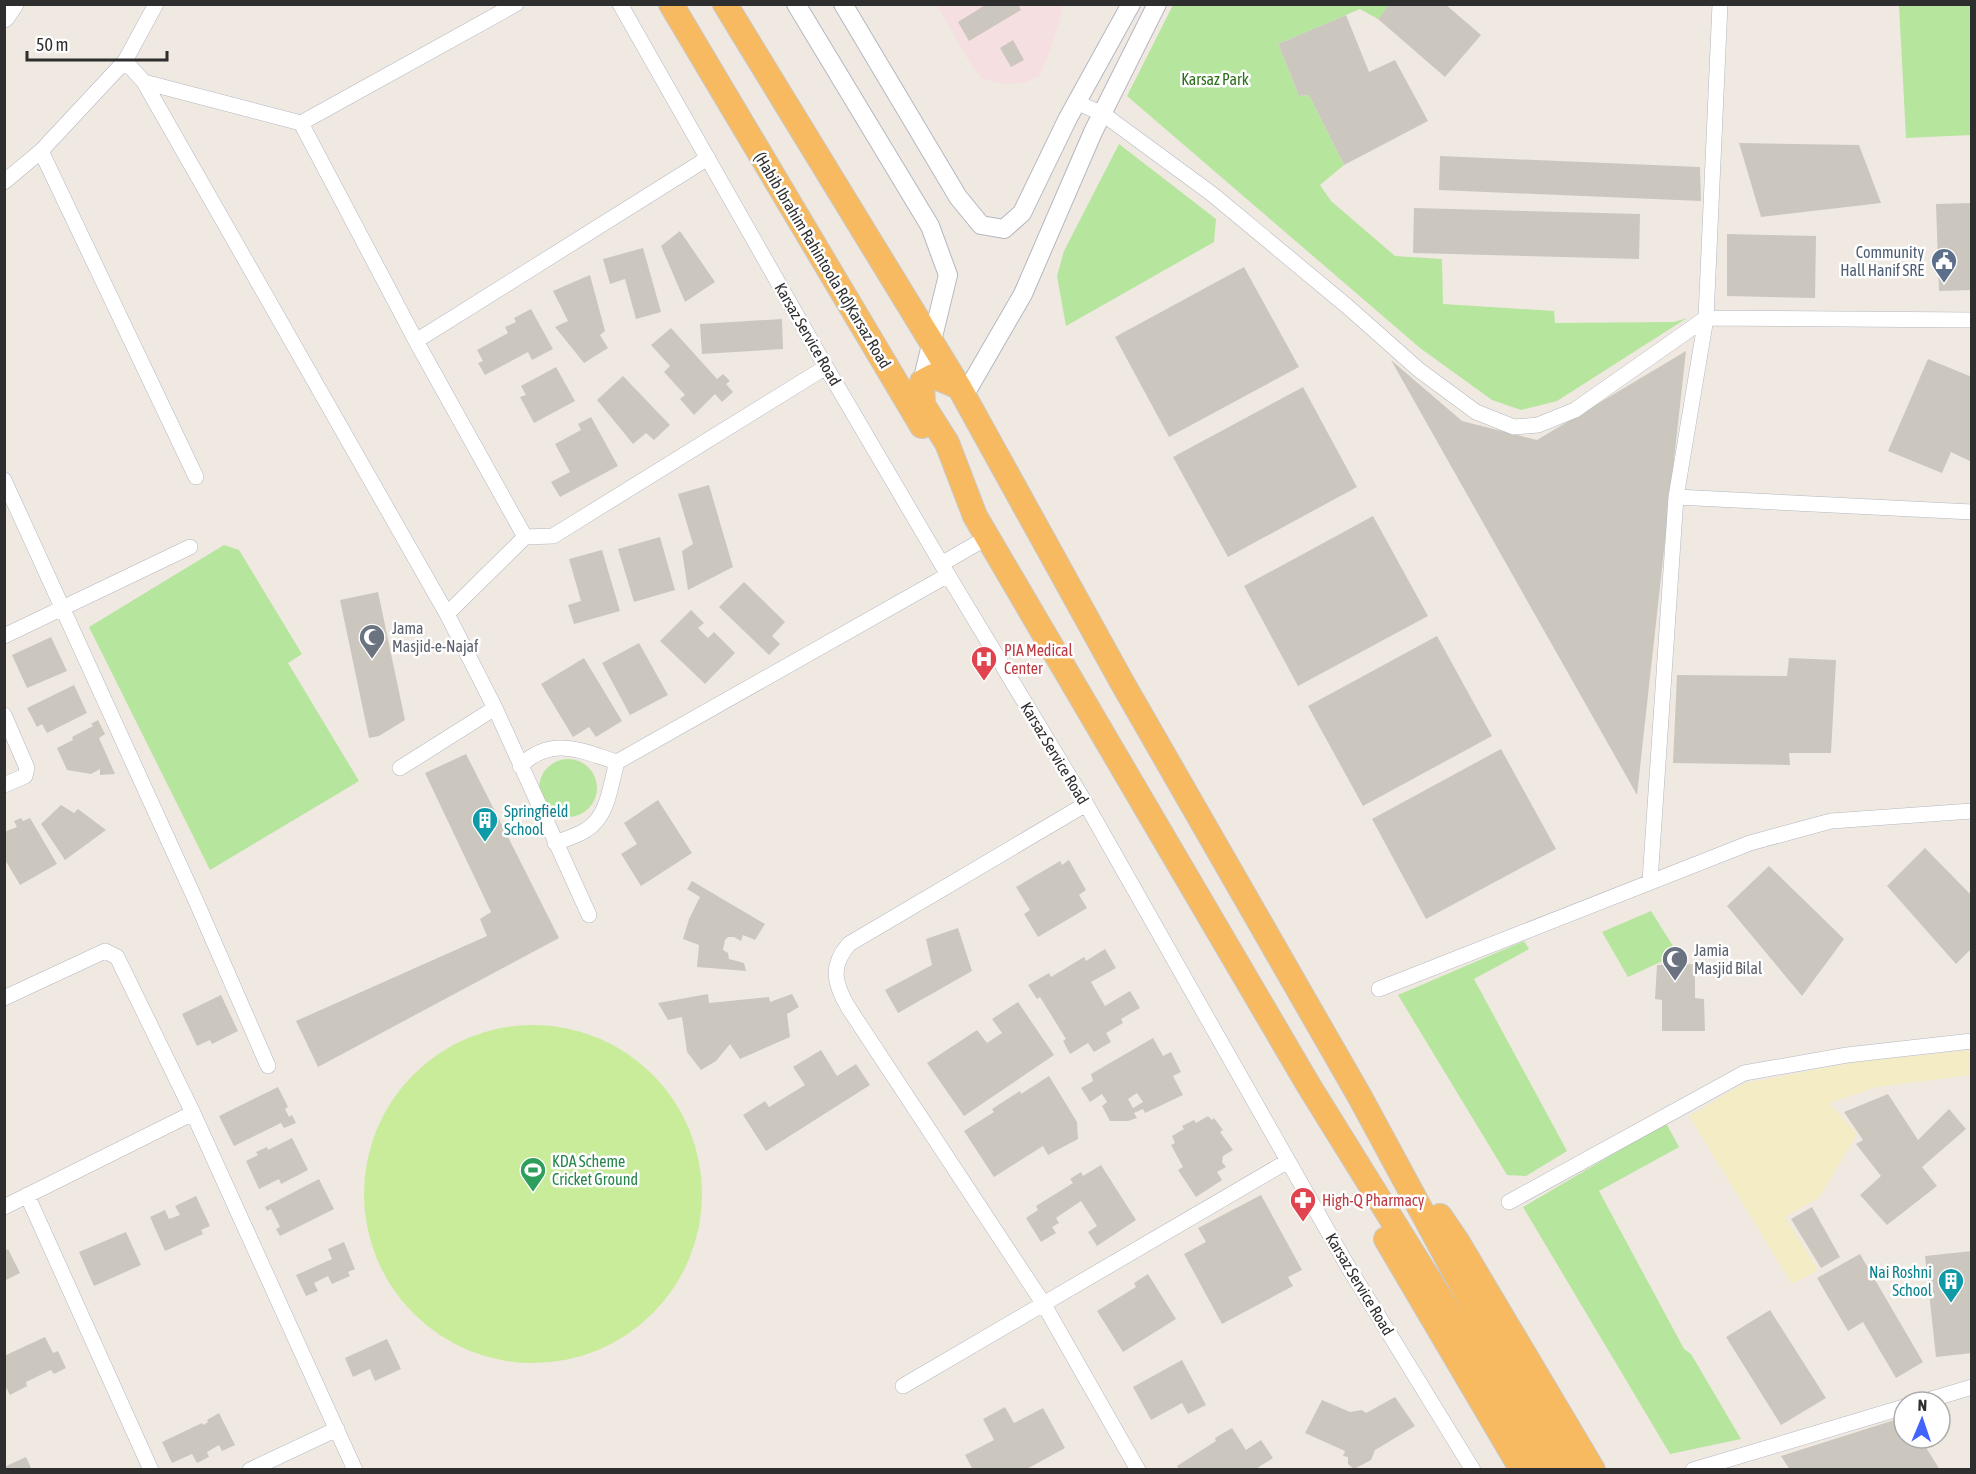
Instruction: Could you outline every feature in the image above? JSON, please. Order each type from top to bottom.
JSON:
[{"type":"highway","name":"(Habib Ibrahim Rahintoola Rd)Karsaz Road","points":[[671,4],[975,516]]},
{"type":"highway","points":[[725,4],[961,392],[1123,684],[1360,1097],[1455,1273],[1567,1470]]},
{"type":"highway","points":[[961,392],[933,376],[922,382],[923,405],[947,443],[975,516],[1309,1086],[1497,1389],[1542,1470]]},
{"type":"highway","points":[[1309,1086],[1336,1152],[1434,1324],[1522,1470]]},
{"type":"highway","points":[[1360,1097],[1457,1241],[1593,1470]]},
{"type":"main road","points":[[4,17],[13,4]]},
{"type":"street","points":[[4,182],[41,151],[125,62],[156,4]]},
{"type":"street","points":[[144,82],[301,123],[516,4]]},
{"type":"street","name":"Karsaz Service Road","points":[[620,4],[826,367],[1086,804],[1347,1264],[1473,1470]]},
{"type":"street","points":[[796,4],[930,226],[948,275],[922,382]]},
{"type":"street","points":[[843,4],[958,197],[981,225],[1004,228],[1022,213],[1076,102],[1131,4]]},
{"type":"street","points":[[961,392],[1023,294],[1102,114],[1157,4]]},
{"type":"street","points":[[1650,881],[1676,497],[1707,318],[1720,4]]},
{"type":"street","points":[[125,62],[144,82],[447,614],[495,708],[589,915]]},
{"type":"street","points":[[1076,102],[1102,114],[1212,194],[1348,307],[1419,370],[1476,412],[1514,427],[1538,425],[1575,410],[1707,318],[1971,320]]},
{"type":"street","points":[[301,123],[416,341],[525,537]]},
{"type":"street","points":[[41,151],[196,477]]},
{"type":"street","points":[[416,341],[708,158]]},
{"type":"street","points":[[447,614],[525,537],[553,536],[826,367]]},
{"type":"street","points":[[4,480],[268,1066]]},
{"type":"street","points":[[1676,497],[1971,512]]},
{"type":"street","points":[[555,843],[587,830],[601,817],[617,762],[945,569],[988,537]]},
{"type":"street","points":[[4,636],[190,547]]},
{"type":"street","points":[[400,768],[495,708]]},
{"type":"street","points":[[4,715],[27,768],[25,776],[4,785]]},
{"type":"street","points":[[520,765],[530,756],[549,748],[567,748],[617,762]]},
{"type":"street","points":[[1086,804],[849,944],[840,955],[836,971],[837,988],[1043,1303],[1137,1470]]},
{"type":"street","points":[[1379,989],[1750,843],[1831,821],[1971,811]]},
{"type":"street","points":[[4,998],[105,951],[117,957],[193,1113],[355,1470]]},
{"type":"street","points":[[1509,1202],[1744,1073],[1848,1055],[1971,1041]]},
{"type":"street","points":[[4,1206],[193,1113]]},
{"type":"street","points":[[903,1386],[1288,1161]]},
{"type":"street","points":[[27,1195],[151,1470]]},
{"type":"street","points":[[1952,1393],[1971,1387]]},
{"type":"street","points":[[1693,1470],[1892,1411]]},
{"type":"street","points":[[250,1470],[337,1429]]},
{"type":"shaded area","points":[[937,5],[1062,5],[1060,20],[1049,54],[1039,76],[1023,83],[1002,84],[981,78]]},
{"type":"green space","name":"Karsaz Park","points":[[1173,5],[1390,5],[1378,19],[1360,9],[1278,44],[1299,96],[1309,95],[1344,165],[1320,185],[1331,201],[1395,256],[1442,259],[1443,304],[1554,311],[1555,323],[1674,322],[1687,318],[1557,401],[1521,410],[1492,400],[1420,348],[1127,96]]},
{"type":"green space","points":[[1899,5],[1971,5],[1971,135],[1906,138]]},
{"type":"green space","points":[[1119,144],[1216,219],[1214,242],[1066,326],[1057,276],[1064,251]]},
{"type":"green space","points":[[224,545],[239,550],[302,654],[288,663],[359,781],[210,870],[89,627]]},
{"type":"green space","points":[[568,759],[584,764],[592,772],[597,788],[592,804],[584,812],[568,817],[552,812],[544,804],[539,788],[544,772],[552,764]]},
{"type":"green space","points":[[1651,911],[1678,954],[1628,977],[1602,932]]},
{"type":"green space","points":[[1524,941],[1529,949],[1474,979],[1567,1151],[1526,1176],[1507,1175],[1398,995]]},
{"type":"green space","name":"KDA Scheme Cricket Ground","points":[[533,1025],[566,1028],[598,1038],[627,1054],[652,1075],[673,1100],[689,1129],[699,1161],[702,1194],[699,1227],[689,1259],[673,1288],[652,1313],[627,1334],[598,1350],[566,1360],[533,1363],[500,1360],[468,1350],[439,1334],[414,1313],[393,1288],[377,1259],[367,1227],[364,1194],[367,1161],[377,1129],[393,1100],[414,1075],[439,1054],[468,1038],[500,1028]]},
{"type":"green space","points":[[1666,1123],[1679,1147],[1599,1191],[1684,1349],[1691,1354],[1741,1439],[1670,1454],[1523,1207]]},
{"type":"sand","points":[[1971,1050],[1971,1075],[1877,1087],[1829,1103],[1857,1134],[1819,1198],[1785,1217],[1818,1270],[1792,1284],[1689,1116],[1745,1083],[1856,1062]]},
{"type":"sand","points":[[1971,1107],[1972,1237],[1969,1237]]},
{"type":"building","points":[[987,4],[1018,4],[1021,10],[969,41],[958,22]]},
{"type":"building","points":[[1390,4],[1445,4],[1481,35],[1445,77],[1378,19]]},
{"type":"building","points":[[1346,15],[1369,72],[1395,60],[1428,121],[1344,165],[1309,95],[1299,96],[1278,44]]},
{"type":"building","points":[[1013,40],[1024,60],[1011,67],[1000,48]]},
{"type":"building","points":[[1739,143],[1859,145],[1881,203],[1761,217]]},
{"type":"building","points":[[1440,156],[1700,167],[1701,201],[1439,190]]},
{"type":"building","points":[[1972,203],[1972,290],[1939,291],[1936,204]]},
{"type":"building","points":[[1414,208],[1640,214],[1639,259],[1413,253]]},
{"type":"building","points":[[680,231],[715,282],[685,302],[661,246]]},
{"type":"building","points":[[1727,234],[1816,236],[1815,298],[1727,296]]},
{"type":"building","points":[[643,248],[661,312],[636,319],[625,279],[610,284],[603,259]]},
{"type":"building","points":[[1244,267],[1299,367],[1169,437],[1115,337]]},
{"type":"building","points":[[590,275],[605,331],[600,335],[608,348],[584,363],[555,327],[568,321],[553,291]]},
{"type":"building","points":[[531,309],[553,349],[532,360],[528,352],[485,375],[478,363],[483,361],[477,350],[508,333],[505,327],[516,322],[514,318]]},
{"type":"building","points":[[782,319],[783,349],[702,354],[700,324]]},
{"type":"building","points":[[671,328],[717,379],[723,374],[730,381],[726,384],[733,392],[722,402],[715,394],[694,415],[680,399],[685,395],[664,372],[670,366],[651,345]]},
{"type":"building","points":[[1686,351],[1637,795],[1391,360],[1462,421],[1537,440]]},
{"type":"building","points":[[1928,359],[1972,377],[1972,462],[1951,452],[1942,473],[1888,451]]},
{"type":"building","points":[[556,367],[575,401],[534,423],[520,397],[526,395],[521,386]]},
{"type":"building","points":[[623,376],[670,425],[654,440],[646,433],[633,444],[597,400]]},
{"type":"building","points":[[1303,387],[1357,487],[1228,557],[1173,457]]},
{"type":"building","points":[[591,417],[618,466],[560,497],[551,482],[570,472],[555,444],[581,430],[578,424]]},
{"type":"building","points":[[709,485],[733,567],[688,590],[682,551],[693,544],[678,494]]},
{"type":"building","points":[[1373,516],[1428,616],[1298,686],[1244,586]]},
{"type":"building","points":[[660,537],[675,590],[634,602],[618,549]]},
{"type":"building","points":[[602,550],[620,611],[574,624],[568,605],[581,601],[569,559]]},
{"type":"building","points":[[744,582],[785,622],[772,636],[780,644],[769,655],[719,607]]},
{"type":"building","name":"Jama Masjid-e-Najaf","points":[[378,592],[405,720],[379,736],[369,738],[340,600]]},
{"type":"building","points":[[691,610],[704,623],[698,628],[708,638],[714,632],[735,653],[705,684],[660,641]]},
{"type":"building","points":[[1437,636],[1492,736],[1363,806],[1308,706]]},
{"type":"building","points":[[51,637],[67,671],[27,688],[12,655]]},
{"type":"building","points":[[639,643],[668,695],[630,715],[602,663]]},
{"type":"building","points":[[584,658],[622,721],[596,737],[589,727],[573,737],[541,684]]},
{"type":"building","points":[[1789,658],[1836,660],[1831,753],[1789,753],[1790,765],[1673,763],[1677,675],[1787,676]]},
{"type":"building","points":[[74,685],[87,713],[47,733],[42,724],[37,727],[27,708]]},
{"type":"building","points":[[98,720],[105,734],[99,738],[115,774],[100,775],[100,769],[91,774],[67,770],[57,748],[73,740],[72,737],[93,726],[91,724]]},
{"type":"building","points":[[1501,749],[1556,849],[1426,919],[1372,819]]},
{"type":"building","name":"Springfield School","points":[[466,754],[559,938],[318,1067],[296,1021],[487,936],[480,919],[491,912],[425,773]]},
{"type":"building","points":[[658,800],[692,853],[641,886],[621,854],[637,844],[624,823]]},
{"type":"building","points":[[61,805],[74,813],[78,809],[106,830],[65,860],[41,824]]},
{"type":"building","points":[[21,818],[23,821],[30,818],[57,864],[20,885],[4,858],[4,832],[17,827],[14,821]]},
{"type":"building","points":[[1925,848],[1972,896],[1972,948],[1956,964],[1887,886]]},
{"type":"building","points":[[1069,860],[1086,890],[1079,895],[1087,908],[1038,937],[1024,914],[1030,910],[1016,887],[1060,861],[1062,865]]},
{"type":"building","points":[[1769,866],[1844,939],[1802,996],[1727,906]]},
{"type":"building","points":[[692,881],[765,924],[755,940],[743,935],[741,941],[734,937],[728,937],[725,940],[723,950],[728,953],[729,959],[744,963],[746,971],[697,967],[699,945],[683,939],[689,919],[700,897],[687,889]]},
{"type":"building","points":[[958,928],[972,971],[898,1013],[885,990],[932,965],[926,939]]},
{"type":"building","points":[[1105,949],[1116,968],[1091,982],[1105,1006],[1130,991],[1140,1008],[1121,1019],[1123,1023],[1106,1033],[1111,1042],[1094,1052],[1088,1043],[1070,1054],[1063,1041],[1066,1039],[1040,997],[1037,999],[1028,985],[1049,973],[1051,977],[1084,957],[1086,961]]},
{"type":"building","name":"Jamia Masjid Bilal","points":[[1695,964],[1695,998],[1704,999],[1705,1031],[1662,1031],[1662,1000],[1655,999],[1657,965]]},
{"type":"building","points":[[708,994],[709,1003],[769,997],[770,1002],[792,994],[799,1007],[787,1014],[790,1037],[740,1059],[730,1044],[716,1061],[701,1070],[687,1052],[682,1017],[668,1020],[658,1003]]},
{"type":"building","points":[[221,995],[238,1031],[212,1044],[210,1040],[197,1046],[182,1014]]},
{"type":"building","points":[[1018,1002],[1054,1055],[964,1116],[927,1063],[977,1030],[987,1043],[1002,1033],[992,1019]]},
{"type":"building","points":[[1153,1038],[1163,1056],[1171,1052],[1181,1072],[1173,1076],[1183,1095],[1145,1113],[1143,1109],[1134,1113],[1137,1118],[1128,1121],[1110,1121],[1102,1106],[1107,1102],[1102,1094],[1090,1102],[1081,1088],[1093,1081],[1091,1074]],"holes":[[[1137,1093],[1143,1102],[1133,1108],[1128,1099]]]},
{"type":"building","points":[[821,1050],[837,1076],[856,1064],[870,1085],[766,1151],[743,1115],[765,1101],[769,1107],[805,1085],[793,1067]]},
{"type":"building","points":[[1049,1076],[1077,1122],[1078,1139],[1048,1155],[1043,1146],[994,1177],[964,1131],[994,1112],[992,1109]]},
{"type":"building","points":[[278,1087],[288,1107],[285,1109],[289,1117],[292,1115],[296,1123],[284,1128],[281,1123],[234,1146],[219,1116]]},
{"type":"building","points":[[1888,1094],[1918,1140],[1949,1109],[1966,1129],[1922,1167],[1937,1186],[1887,1225],[1860,1195],[1881,1176],[1856,1144],[1863,1140],[1844,1112]]},
{"type":"building","points":[[1208,1116],[1212,1120],[1214,1118],[1223,1130],[1220,1132],[1233,1150],[1223,1156],[1222,1162],[1226,1167],[1217,1172],[1222,1180],[1196,1197],[1178,1170],[1183,1167],[1171,1145],[1175,1143],[1172,1136],[1184,1129],[1182,1126],[1194,1120],[1196,1123]]},
{"type":"building","points":[[292,1138],[308,1170],[281,1184],[279,1179],[259,1189],[246,1161],[258,1155],[256,1152],[267,1147],[268,1150]]},
{"type":"building","points":[[1101,1165],[1136,1220],[1097,1246],[1088,1232],[1097,1226],[1081,1201],[1056,1218],[1059,1223],[1052,1227],[1056,1233],[1041,1242],[1026,1218],[1038,1210],[1036,1206],[1073,1183],[1070,1179],[1081,1172],[1083,1176]]},
{"type":"building","points":[[319,1179],[334,1209],[280,1236],[276,1229],[280,1227],[271,1209],[267,1211],[265,1207]]},
{"type":"building","points":[[1261,1195],[1302,1270],[1288,1277],[1293,1286],[1222,1324],[1184,1254],[1206,1242],[1198,1228]]},
{"type":"building","points":[[196,1196],[210,1226],[201,1230],[203,1234],[165,1251],[150,1217],[165,1210],[169,1219],[180,1215],[175,1206]]},
{"type":"building","points":[[1812,1207],[1840,1257],[1821,1268],[1791,1219]]},
{"type":"building","points":[[126,1232],[141,1265],[94,1286],[79,1252]]},
{"type":"building","points":[[344,1242],[355,1269],[348,1272],[350,1276],[332,1284],[328,1276],[314,1283],[318,1291],[306,1296],[296,1275],[332,1259],[328,1249]]},
{"type":"building","points":[[8,1249],[20,1273],[4,1281],[4,1251]]},
{"type":"building","name":"Nai Roshni School","points":[[1972,1251],[1972,1353],[1936,1357],[1925,1256]]},
{"type":"building","points":[[1860,1254],[1923,1362],[1896,1378],[1863,1322],[1848,1331],[1817,1278]]},
{"type":"building","points":[[1148,1274],[1176,1319],[1123,1352],[1097,1311],[1136,1287],[1134,1283]]},
{"type":"building","points":[[1770,1310],[1826,1398],[1781,1425],[1726,1337]]},
{"type":"building","points":[[45,1337],[53,1353],[58,1351],[66,1368],[54,1374],[51,1370],[26,1382],[27,1386],[10,1395],[4,1384],[4,1356]]},
{"type":"building","points":[[387,1339],[401,1369],[375,1381],[370,1369],[353,1377],[345,1358]]},
{"type":"building","points":[[1182,1360],[1206,1405],[1188,1414],[1182,1403],[1151,1420],[1133,1387]]},
{"type":"building","points":[[1395,1397],[1415,1426],[1375,1450],[1371,1460],[1354,1469],[1348,1464],[1348,1457],[1343,1456],[1345,1451],[1305,1433],[1322,1400],[1350,1412],[1362,1410],[1366,1413]]},
{"type":"building","points":[[1005,1407],[1014,1423],[1043,1408],[1065,1448],[1025,1470],[973,1470],[965,1455],[994,1440],[983,1419]]},
{"type":"building","points":[[219,1413],[235,1445],[222,1451],[219,1445],[207,1452],[209,1457],[197,1463],[192,1454],[172,1463],[162,1442],[202,1423],[203,1425]]},
{"type":"building","points":[[1892,1421],[1892,1450],[1928,1450],[1940,1470],[1790,1470],[1781,1456]]},
{"type":"building","points":[[1232,1428],[1246,1450],[1261,1440],[1273,1458],[1254,1470],[1179,1470],[1177,1466]]},
{"type":"building","points":[[26,1457],[32,1470],[4,1470],[4,1467]]},
{"type":"place","name":"Community Hall Hanif SRE","points":[[1944,284]]},
{"type":"place","name":"Jama Masjid-e-Najaf","points":[[372,660]]},
{"type":"place","name":"PIA Medical Center","points":[[984,682]]},
{"type":"place","name":"Springfield School","points":[[485,843]]},
{"type":"place","name":"Jamia Masjid Bilal","points":[[1675,982]]},
{"type":"place","name":"KDA Scheme Cricket Ground","points":[[533,1193]]},
{"type":"place","name":"High-Q Pharmacy","points":[[1303,1223]]},
{"type":"place","name":"Nai Roshni School","points":[[1951,1304]]}]
